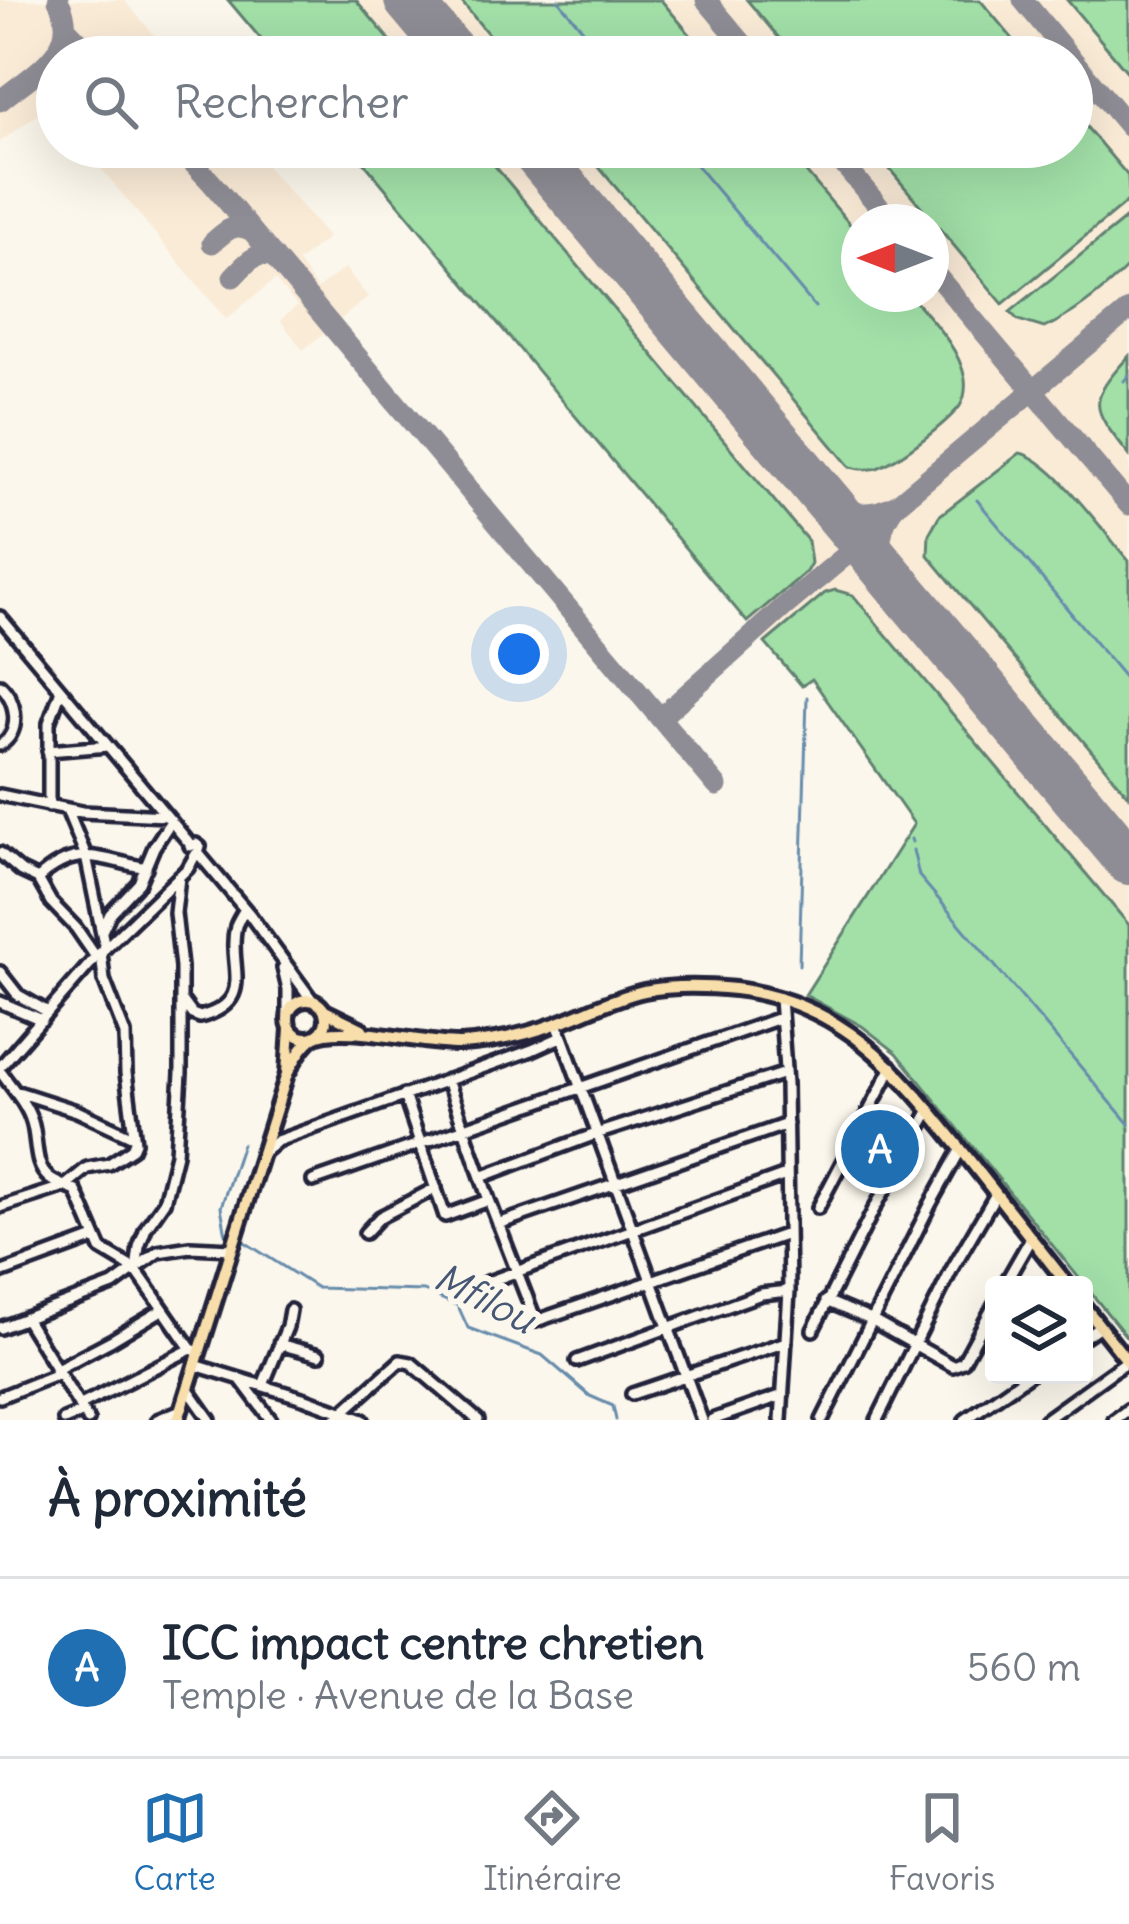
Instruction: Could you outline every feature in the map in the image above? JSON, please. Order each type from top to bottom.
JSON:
[{"type":"main road","points":[[289,1022],[298,1036],[348,1032],[456,1044],[493,1041],[664,988],[715,987],[780,998],[831,1019],[892,1067],[1061,1276]]},
{"type":"main road","points":[[287,1074],[289,1022],[300,1000],[312,1000],[346,1023],[376,1035]]},
{"type":"main road","points":[[180,1415],[195,1355],[287,1074],[324,1029],[325,1011]]},
{"type":"main road","points":[[1093,1317],[1128,1362]]},
{"type":"street","points":[[0,617],[245,909],[312,1000]]},
{"type":"street","points":[[0,686],[14,706],[12,733],[0,745]]},
{"type":"street","points":[[49,806],[50,716],[61,690]]},
{"type":"street","points":[[48,751],[108,746]]},
{"type":"street","points":[[0,795],[67,810],[169,819]]},
{"type":"street","points":[[0,1207],[65,1186],[87,1168],[109,1164],[135,1142],[127,1044],[104,980],[102,931],[86,856],[67,810]]},
{"type":"street","points":[[102,931],[110,914],[139,883],[169,819]]},
{"type":"street","points":[[195,851],[194,862],[100,952],[0,1069],[32,1118],[44,1173],[76,1191],[101,1249],[136,1270],[195,1355],[241,1380],[339,1416],[363,1420]]},
{"type":"street","points":[[0,854],[38,879],[52,902],[100,952]]},
{"type":"street","points":[[38,879],[71,857],[146,868]]},
{"type":"street","points":[[136,1270],[146,1228],[164,1202],[175,1165],[181,1088],[181,958],[175,913],[179,877]]},
{"type":"street","points":[[181,998],[200,1016],[220,1009],[232,997],[238,980],[236,928],[245,909]]},
{"type":"street","points":[[280,957],[289,1022]]},
{"type":"street","points":[[0,972],[45,1016]]},
{"type":"street","points":[[780,998],[789,1291],[782,1420]]},
{"type":"street","points":[[0,1002],[45,1016]]},
{"type":"street","points":[[313,1181],[780,1018]]},
{"type":"street","points":[[557,1023],[702,1420]]},
{"type":"street","points":[[264,1152],[277,1141],[562,1037]]},
{"type":"street","points":[[818,1208],[892,1067]]},
{"type":"street","points":[[481,1177],[785,1073]]},
{"type":"street","points":[[447,1080],[538,1321],[787,1234]]},
{"type":"street","points":[[13,1090],[133,1137]]},
{"type":"street","points":[[404,1095],[446,1216],[489,1200]]},
{"type":"street","points":[[813,1330],[930,1110]]},
{"type":"street","points":[[498,1224],[787,1124]]},
{"type":"street","points":[[821,1420],[961,1149]]},
{"type":"street","points":[[484,1283],[786,1175]]},
{"type":"street","points":[[365,1233],[380,1217],[436,1188]]},
{"type":"street","points":[[877,1420],[952,1269],[996,1193]]},
{"type":"street","points":[[0,1274],[95,1238]]},
{"type":"street","points":[[1009,1276],[1031,1238]]},
{"type":"street","points":[[0,1328],[113,1285],[158,1252],[190,1246],[232,1250]]},
{"type":"street","points":[[577,1360],[761,1294],[789,1291]]},
{"type":"street","points":[[826,1301],[958,1366],[985,1322]]},
{"type":"street","points":[[0,1397],[57,1372],[162,1310]]},
{"type":"street","points":[[263,1385],[290,1310]]},
{"type":"street","points":[[25,1318],[83,1413]]},
{"type":"street","points":[[1093,1331],[1100,1326]]},
{"type":"street","points":[[632,1394],[786,1342]]},
{"type":"street","points":[[279,1344],[319,1355]]},
{"type":"street","points":[[64,1420],[195,1355]]},
{"type":"street","points":[[339,1416],[400,1361],[411,1364],[478,1420]]},
{"type":"street","points":[[1045,1420],[1128,1362]]},
{"type":"street","points":[[241,1380],[271,1420]]},
{"type":"street","points":[[965,1420],[1016,1384]]},
{"type":"street","points":[[188,1389],[210,1420]]},
{"type":"street","points":[[712,1420],[783,1395]]},
{"type":"street","points":[[1114,1420],[1129,1409]]},
{"type":"street","points":[[157,1420],[180,1415]]},
{"type":"shaded area","points":[[0,0],[124,0],[155,36],[36,36],[36,116],[0,142]]},
{"type":"shaded area","points":[[228,0],[1129,0],[1129,1340],[1093,1295],[1093,1276],[1077,1276],[897,1053],[862,1026],[805,995],[914,823],[812,679],[801,686],[369,168],[1093,168],[1093,36],[258,36]]},
{"type":"shaded area","points":[[100,168],[268,168],[328,237],[298,262],[317,289],[345,268],[368,297],[303,350],[280,320],[297,306],[275,280],[226,319]]},
{"type":"green space","points":[[228,0],[356,0],[386,36],[258,36]]},
{"type":"green space","points":[[460,0],[661,0],[691,36],[490,36]]},
{"type":"green space","points":[[747,0],[980,0],[1010,36],[777,36]]},
{"type":"green space","points":[[1067,0],[1129,0],[1129,74]]},
{"type":"green space","points":[[1093,135],[1128,176],[1129,200],[1003,304],[949,240],[949,204],[919,204],[889,168],[1093,168]]},
{"type":"green space","points":[[369,168],[497,168],[808,541],[811,563],[806,572],[747,622]]},
{"type":"green space","points":[[600,168],[803,168],[841,214],[841,312],[925,312],[950,344],[965,379],[960,406],[944,422],[922,441],[871,469],[850,467]]},
{"type":"green space","points":[[1129,216],[1129,266],[1100,292],[1044,328],[1018,320],[1010,312]]},
{"type":"green space","points":[[1129,356],[1129,455],[1107,426],[1099,405],[1106,385]]},
{"type":"green space","points":[[1020,453],[1063,483],[1129,561],[1129,796],[928,555],[929,534],[939,516]]},
{"type":"green space","points":[[835,590],[853,595],[1129,925],[1129,1340],[1093,1295],[1093,1276],[1077,1276],[897,1053],[862,1026],[805,995],[914,824],[812,679],[802,686],[765,643],[825,593]]},
{"type":"waterway","points":[[558,0],[588,36]]},
{"type":"waterway","points":[[699,168],[815,307]]},
{"type":"waterway","points":[[1124,381],[1129,375]]},
{"type":"waterway","points":[[977,500],[1129,683]]},
{"type":"waterway","points":[[799,965],[807,697]]},
{"type":"waterway","points":[[913,850],[919,876],[1129,1124]]},
{"type":"waterway","name":"Mfilou","points":[[226,1235],[221,1207],[242,1144]]},
{"type":"waterway","name":"Mfilou","points":[[243,1241],[317,1288],[424,1291],[458,1306],[468,1328],[542,1355],[590,1396],[613,1406],[616,1420]]},
{"type":"taxiway","points":[[58,0],[65,17],[64,36]]},
{"type":"taxiway","points":[[706,0],[736,36]]},
{"type":"taxiway","points":[[1023,0],[1053,36]]},
{"type":"taxiway","points":[[67,29],[74,36]]},
{"type":"taxiway","points":[[0,101],[36,73]]},
{"type":"taxiway","points":[[1093,84],[1129,127]]},
{"type":"taxiway","points":[[198,168],[717,786]]},
{"type":"taxiway","points":[[847,168],[877,204]]},
{"type":"taxiway","points":[[212,243],[235,227],[252,231]]},
{"type":"taxiway","points":[[233,277],[257,257],[275,258]]},
{"type":"taxiway","points":[[949,290],[1129,505]]},
{"type":"taxiway","points":[[887,572],[881,537],[896,505],[1129,310]]},
{"type":"taxiway","points":[[822,494],[857,512],[895,505]]},
{"type":"taxiway","points":[[660,718],[862,542]]},
{"type":"runway","points":[[408,0],[438,36]]},
{"type":"runway","points":[[549,168],[1129,861]]},
{"type":"place","name":"ICC impact centre chretien","points":[[880,1149]]}]
